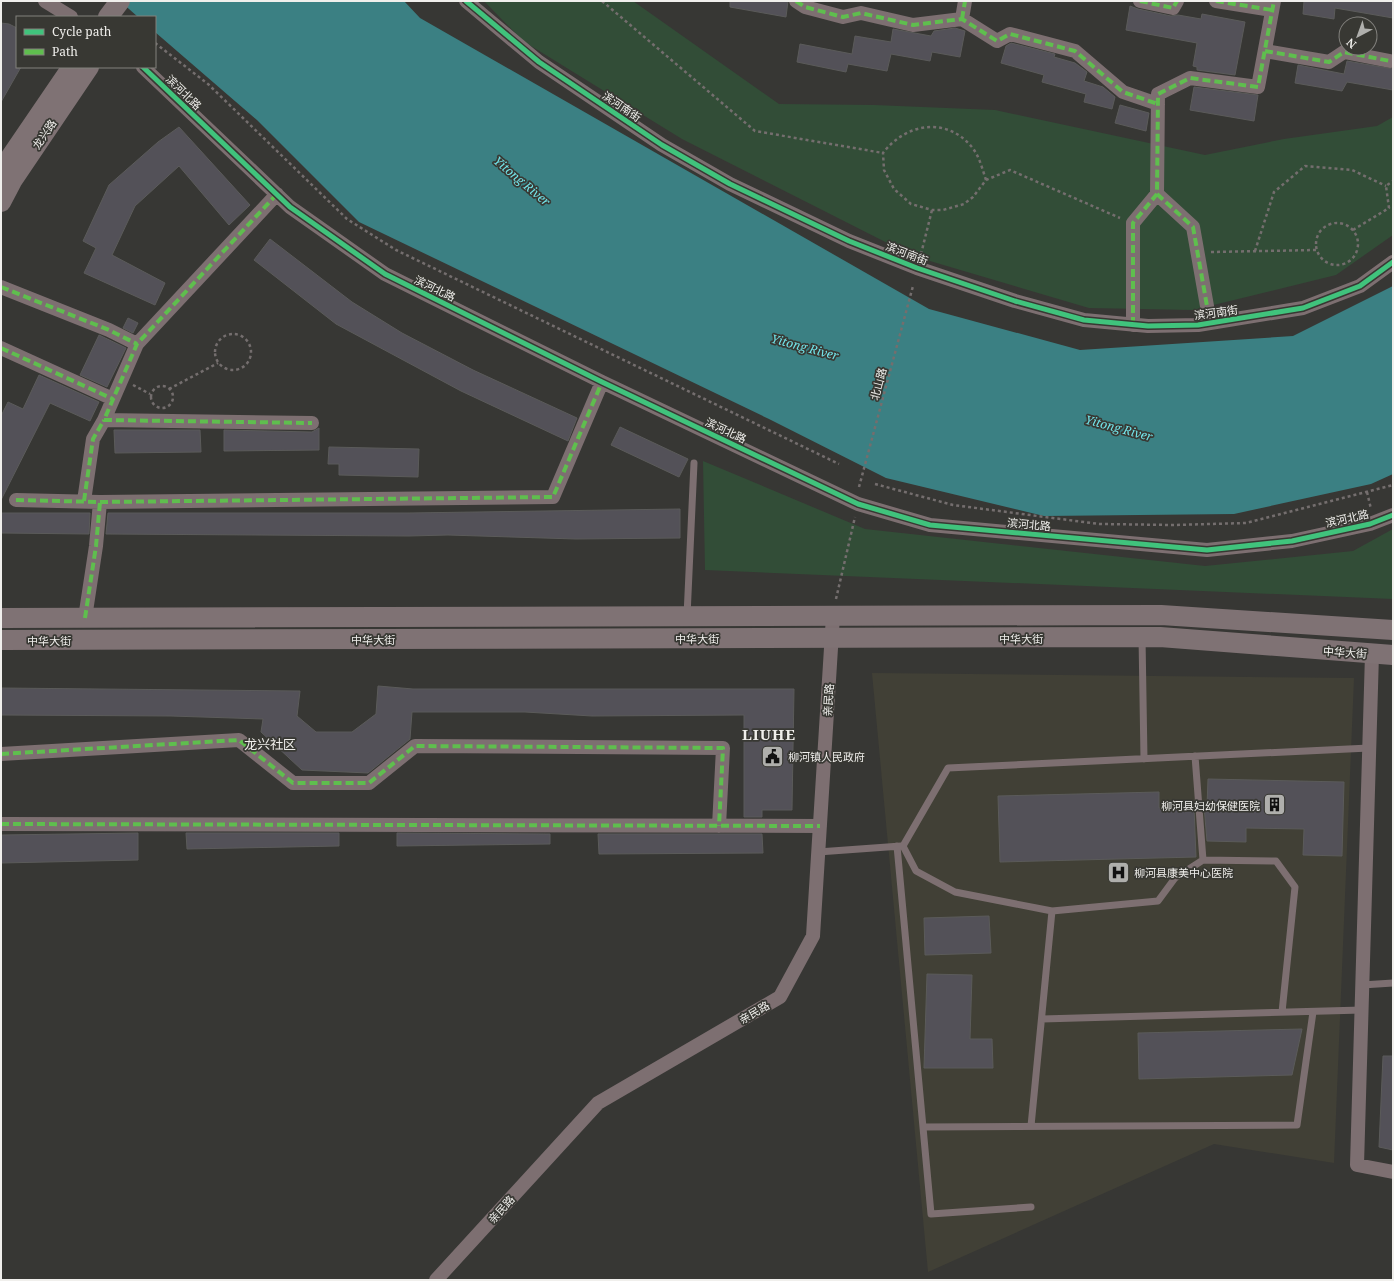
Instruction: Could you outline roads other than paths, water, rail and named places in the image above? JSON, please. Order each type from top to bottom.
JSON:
[{"type":"main road","points":[[110,16],[128,5]]},
{"type":"main road","name":"龙兴路","points":[[1,171],[71,68]]},
{"type":"main road","name":"龙兴路","points":[[1,202],[12,181],[88,68]]},
{"type":"main road","name":"中华大街","points":[[1,618],[1161,615],[1393,630]]},
{"type":"main road","name":"中华大街","points":[[1,640],[1160,637],[1393,655]]},
{"type":"street","points":[[45,1],[68,16]]},
{"type":"street","name":"滨河南街","points":[[466,1],[539,62],[662,145],[730,184],[849,241],[917,268],[1015,301],[1061,314],[1084,320],[1155,326],[1210,324],[1303,308],[1360,286],[1393,262]]},
{"type":"street","points":[[796,1],[805,7],[843,17],[861,13],[913,25],[962,19],[997,41],[1010,34],[1075,51],[1123,92],[1158,104]]},
{"type":"street","points":[[962,19],[965,1]]},
{"type":"street","points":[[1140,1],[1173,8],[1176,1]]},
{"type":"street","points":[[1133,324],[1133,223],[1157,194],[1158,94],[1190,78],[1258,86],[1273,6],[1216,1]]},
{"type":"street","points":[[1264,51],[1329,62],[1344,52],[1390,60]]},
{"type":"street","name":"滨河北路","points":[[144,68],[290,207],[385,274],[602,382],[858,504],[930,525],[1207,550],[1292,541],[1370,524],[1393,515]]},
{"type":"street","points":[[84,501],[93,439],[104,420],[137,344],[277,194]]},
{"type":"street","points":[[1157,194],[1193,227],[1210,324]]},
{"type":"street","points":[[1,287],[109,330],[137,344]]},
{"type":"street","points":[[1,348],[113,399]]},
{"type":"street","points":[[16,500],[100,502],[553,497],[602,382]]},
{"type":"street","points":[[104,420],[312,423]]},
{"type":"street","points":[[85,618],[96,546],[100,502]]},
{"type":"street","name":"亲民路","points":[[436,1280],[598,1102],[780,997],[813,936],[833,616]]},
{"type":"street","points":[[1372,654],[1357,1165],[1393,1172]]},
{"type":"street","points":[[1,754],[239,740],[293,783],[369,784],[415,746],[723,748],[719,826]]},
{"type":"street","points":[[1,824],[820,826]]},
{"type":"lane","points":[[688,616],[694,462]]},
{"type":"lane","points":[[1142,637],[1144,758]]},
{"type":"lane","points":[[1031,1207],[931,1214],[900,846],[948,768],[1369,748]]},
{"type":"lane","points":[[1195,756],[1203,860]]},
{"type":"lane","points":[[818,852],[900,846]]},
{"type":"lane","points":[[900,846],[916,871],[955,892],[1052,911],[1158,901],[1175,878],[1203,860],[1276,861],[1295,887],[1282,1012]]},
{"type":"lane","points":[[1031,1126],[1052,911]]},
{"type":"lane","points":[[1362,985],[1393,983]]},
{"type":"lane","points":[[1042,1019],[1362,1010]]},
{"type":"lane","points":[[923,1127],[1297,1125],[1313,1012]]},
{"type":"water","name":"Yitong River","points":[[120,1],[404,1],[420,18],[929,309],[1080,350],[1293,336],[1393,286],[1393,474],[1371,484],[1234,514],[1044,516],[886,478],[769,419],[359,222],[257,120],[156,33],[156,16],[137,16]]},
{"type":"place","name":"柳河镇人民政府","points":[[773,756]]},
{"type":"place","name":"柳河县妇幼保健医院","points":[[1275,805]]},
{"type":"place","name":"柳河县康美中心医院","points":[[1118,872]]},
{"type":"district","name":"LIUHE","points":[[769,734]]},
{"type":"district","name":"龙兴社区","points":[[270,744]]}]
